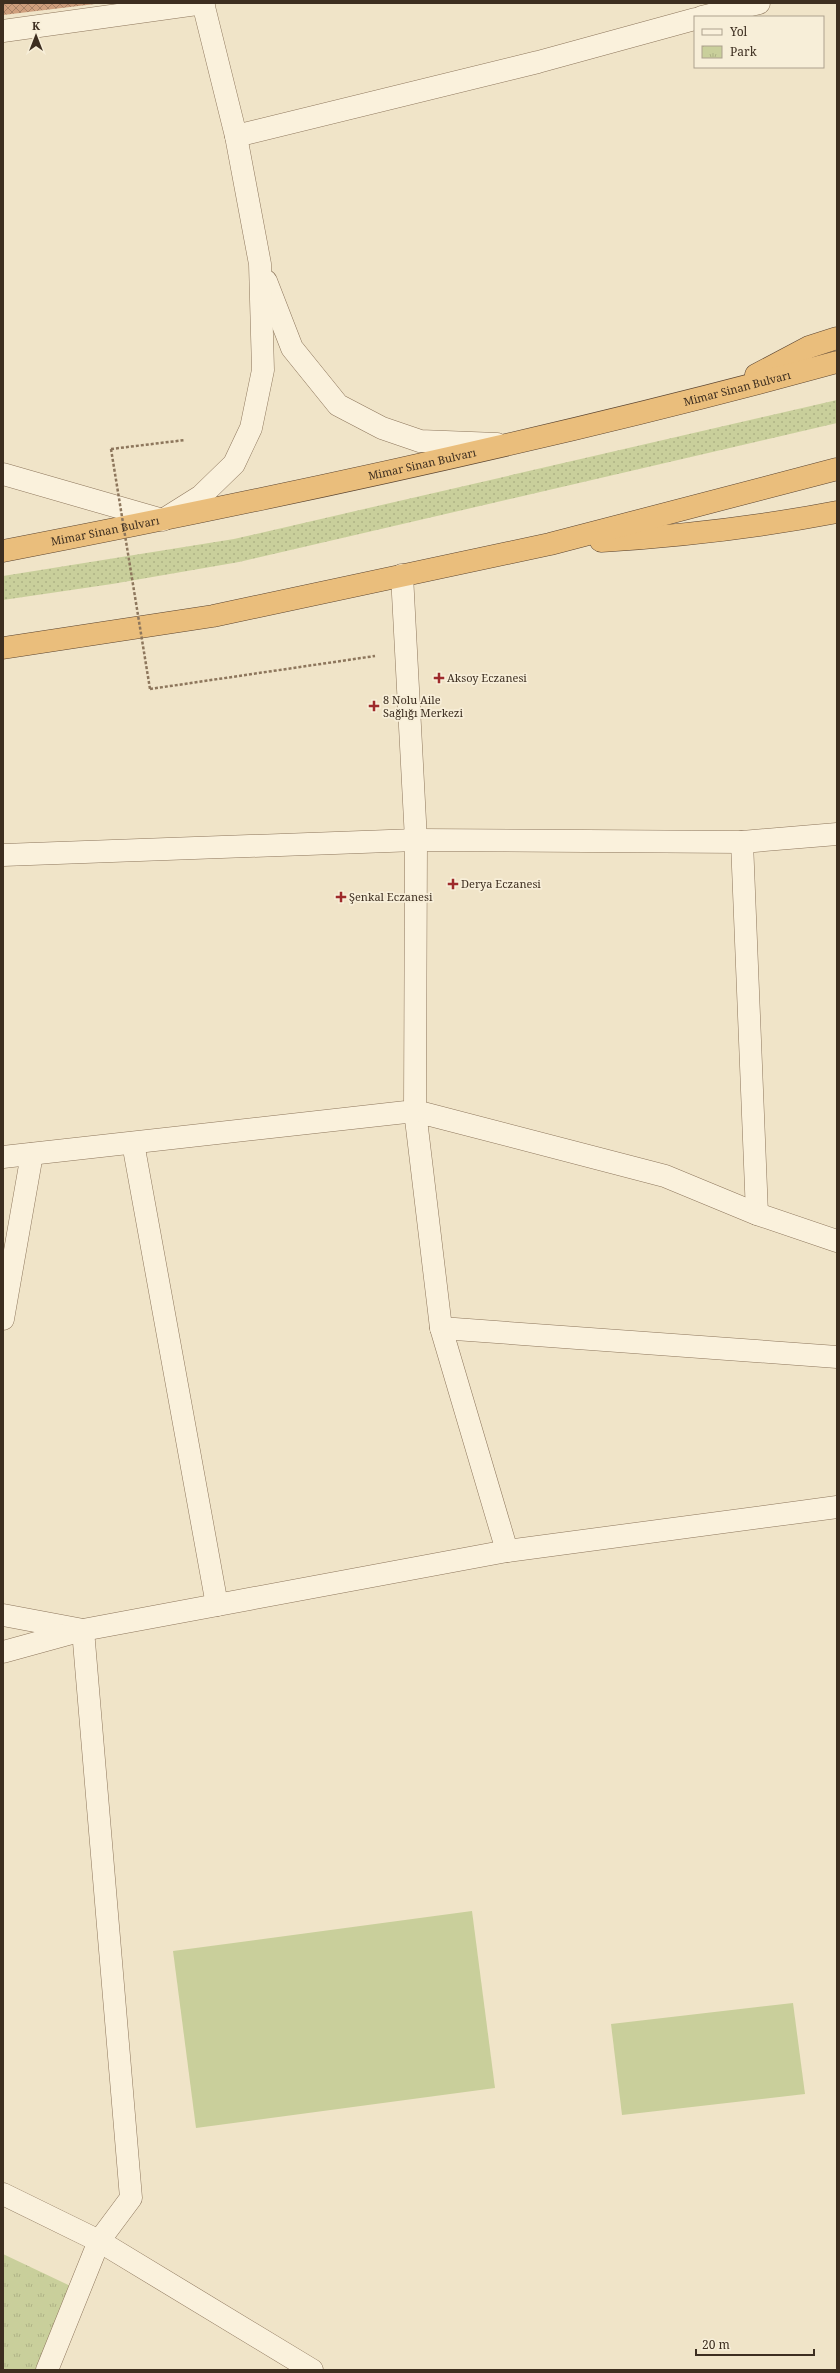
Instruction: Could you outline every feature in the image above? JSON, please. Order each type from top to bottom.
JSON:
[{"type":"highway","points":[[720,394],[809,347],[837,338]]},
{"type":"highway","name":"Mimar Sinan Bulvarı","points":[[3,551],[163,520],[506,445],[720,394],[837,362]]},
{"type":"highway","points":[[3,648],[213,616],[550,544],[837,469]]},
{"type":"highway","points":[[550,544],[685,535],[775,524],[837,512]]},
{"type":"street","points":[[3,31],[204,3],[236,136],[260,264],[263,370],[251,428],[234,464],[202,496],[163,520],[3,474]]},
{"type":"street","points":[[706,16],[759,3]]},
{"type":"street","points":[[236,136],[538,62],[694,19]]},
{"type":"street","points":[[260,264],[292,348],[338,405],[382,428],[420,441],[506,445]]},
{"type":"street","points":[[402,575],[416,840],[415,1110],[441,1328],[507,1551]]},
{"type":"street","points":[[3,855],[416,840],[742,842],[837,834]]},
{"type":"street","points":[[742,842],[757,1214]]},
{"type":"street","points":[[3,1157],[415,1110],[665,1176],[757,1214],[837,1241]]},
{"type":"street","points":[[133,1143],[217,1605]]},
{"type":"street","points":[[3,1319],[32,1154]]},
{"type":"street","points":[[441,1328],[837,1357]]},
{"type":"street","points":[[3,1652],[83,1630],[507,1551],[837,1507]]},
{"type":"street","points":[[3,1615],[83,1630]]},
{"type":"street","points":[[47,2370],[99,2241],[131,2198],[83,1630]]},
{"type":"street","points":[[3,2194],[99,2241],[312,2370]]},
{"type":"path","points":[[185,440],[111,449],[150,689],[220,680],[406,651]]},
{"type":"green space","points":[[837,400],[837,423],[239,562],[112,584],[3,600],[3,576],[234,539]]},
{"type":"green space","points":[[472,1911],[495,2088],[196,2128],[173,1951]]},
{"type":"green space","points":[[793,2003],[805,2094],[622,2115],[611,2024]]},
{"type":"green space","points":[[3,2254],[81,2291],[56,2370],[3,2370]]},
{"type":"building","points":[[3,3],[95,3],[95,4],[3,15]]},
{"type":"place","name":"Aksoy Eczanesi","points":[[439,678]]},
{"type":"place","name":"8 Nolu Aile Sağlığı Merkezi","points":[[374,706]]},
{"type":"place","name":"Derya Eczanesi","points":[[453,884]]},
{"type":"place","name":"Şenkal Eczanesi","points":[[341,897]]}]
